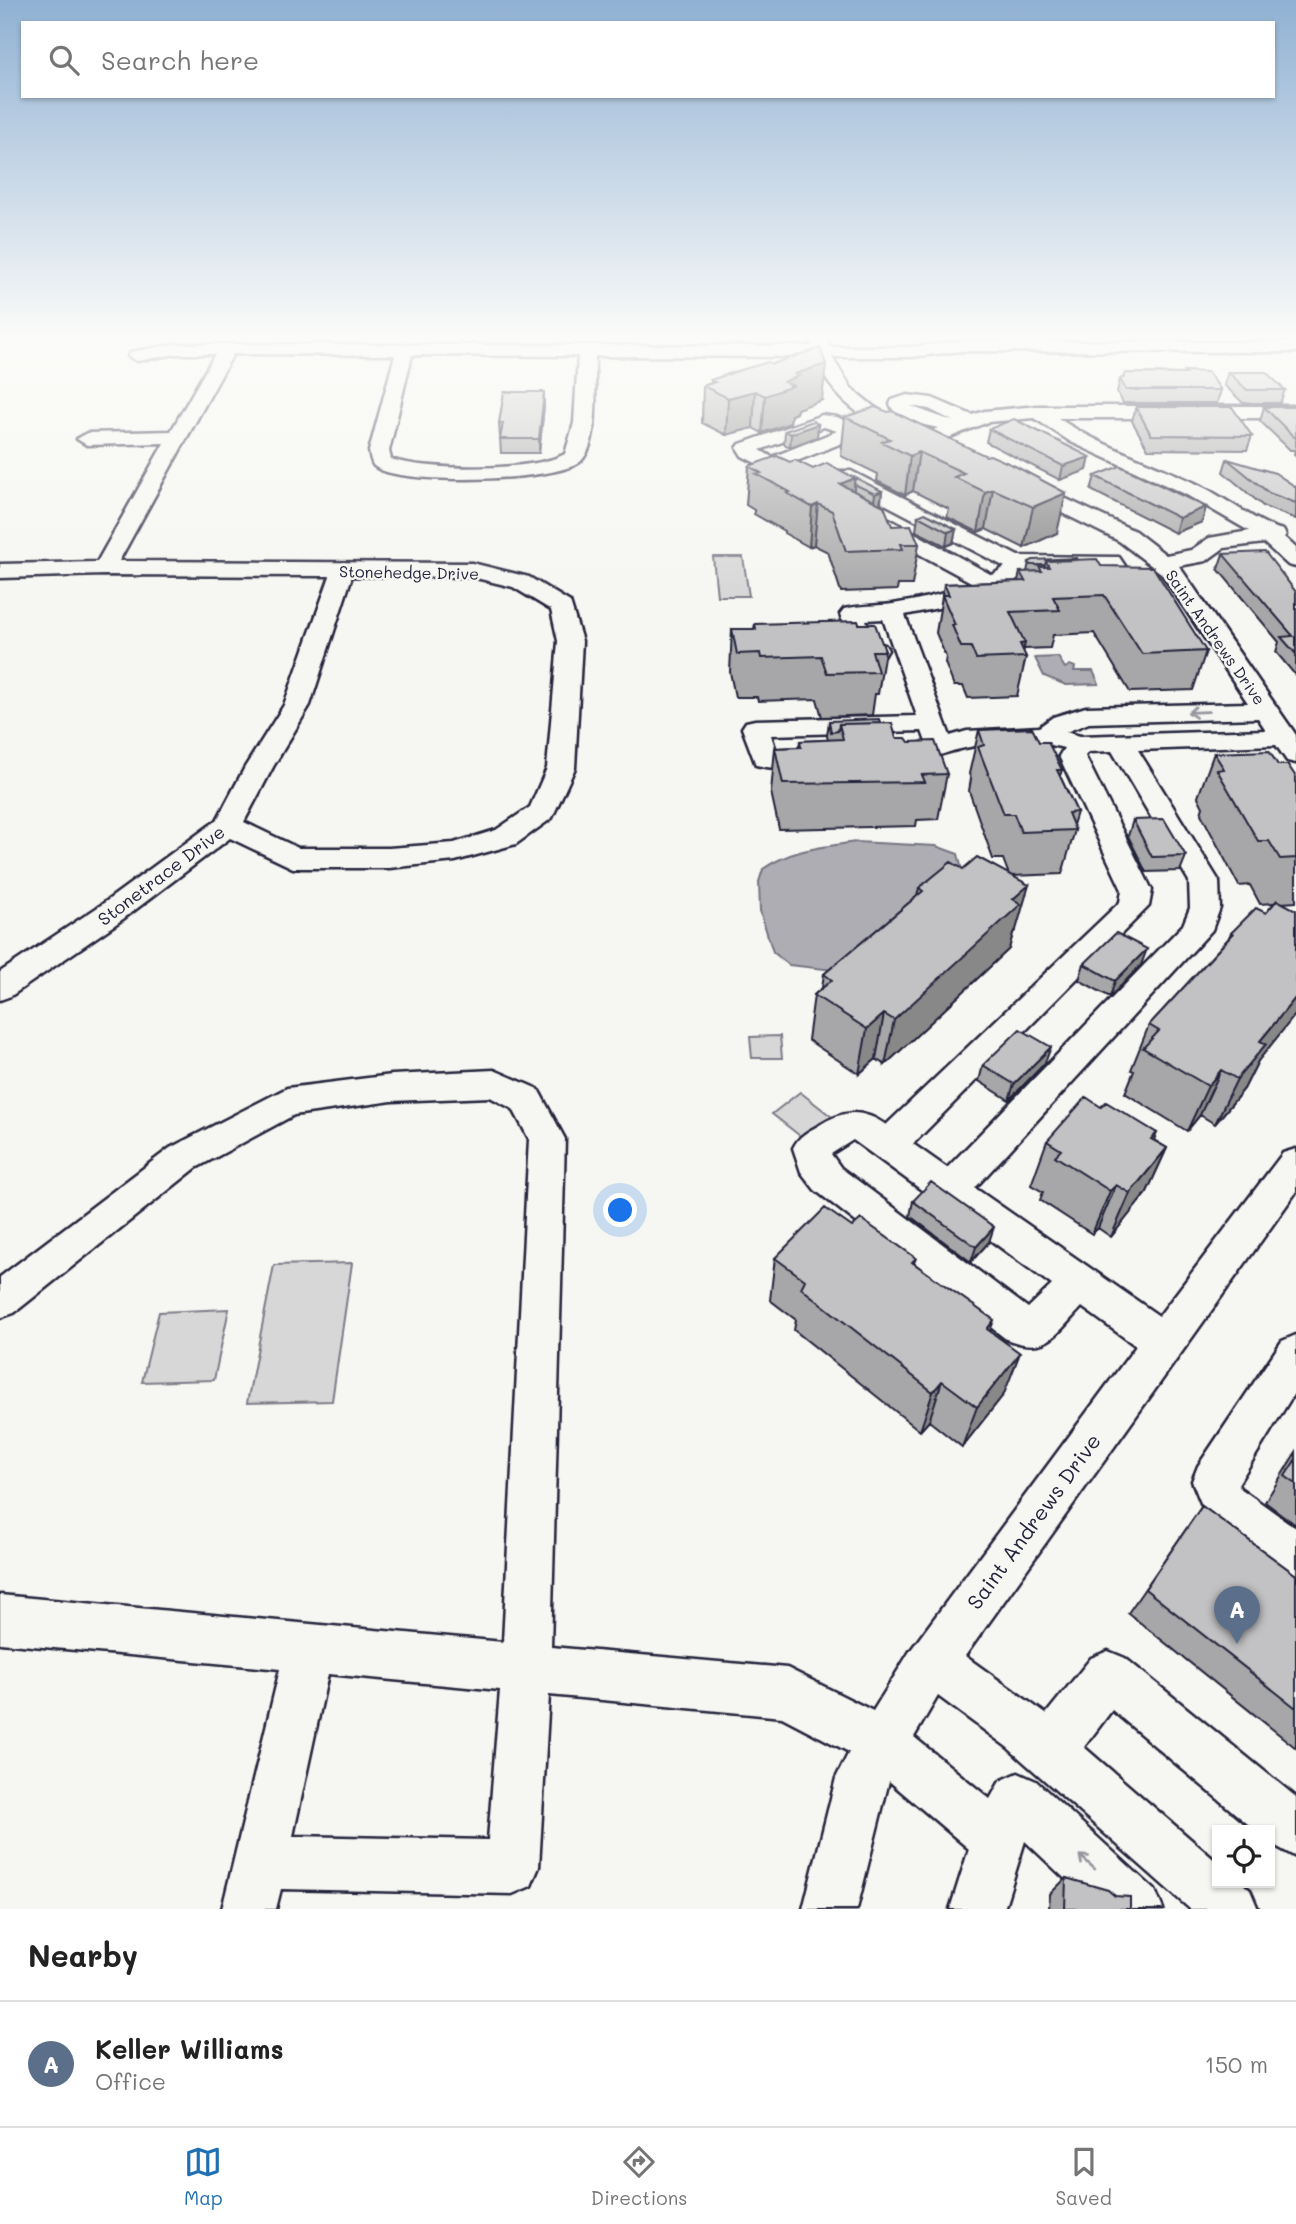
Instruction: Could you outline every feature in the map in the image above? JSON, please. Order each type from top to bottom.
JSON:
[{"type":"street","points":[[104,568],[187,423]]},
{"type":"street","points":[[386,423],[379,451],[382,463],[403,469],[516,472],[555,468],[569,463],[575,457],[582,440],[583,423]]},
{"type":"street","points":[[816,423],[747,448],[749,452],[818,490]]},
{"type":"street","points":[[834,423],[853,432]]},
{"type":"street","points":[[771,465],[875,423]]},
{"type":"street","points":[[890,423],[951,452]]},
{"type":"street","points":[[926,440],[970,423]]},
{"type":"street","points":[[1054,423],[1075,437],[1204,495],[1266,535],[1296,560]]},
{"type":"street","points":[[87,439],[179,437]]},
{"type":"street","points":[[801,453],[1010,561],[1024,565],[1111,562],[1127,585],[1085,587]]},
{"type":"street","name":"Saint Andrews Drive","points":[[1002,476],[1127,536],[1169,568],[1290,746]]},
{"type":"street","points":[[865,514],[1003,590],[1058,588]]},
{"type":"street","points":[[1162,562],[1198,556],[1217,544],[1230,540],[1296,534]]},
{"type":"street","points":[[905,649],[865,649],[852,614],[892,611],[954,598],[994,583],[1024,565]]},
{"type":"street","name":"Stonehedge Drive","points":[[0,571],[104,568],[472,570],[521,582],[562,607],[570,642],[561,768],[542,812],[506,837],[455,852],[388,858],[293,858],[228,826]]},
{"type":"street","name":"Stonetrace Drive","points":[[0,988],[112,912],[228,826],[259,767],[297,705],[343,570]]},
{"type":"street","points":[[892,611],[936,736]]},
{"type":"street","points":[[1045,735],[1062,723],[1086,715],[1266,710]]},
{"type":"street","points":[[1150,714],[1166,741]]},
{"type":"street","points":[[844,757],[765,759],[755,728],[967,739],[1045,735],[1080,744],[1166,741],[1290,746]]},
{"type":"street","points":[[897,756],[936,736]]},
{"type":"street","points":[[949,1191],[1197,930],[1206,908],[1204,881],[1121,743]]},
{"type":"street","points":[[888,1146],[1134,906],[1137,890],[1072,756],[1080,744]]},
{"type":"street","points":[[0,1300],[183,1158],[287,1102],[392,1088],[494,1083],[526,1099],[547,1139],[526,1668],[512,1867],[255,1886],[309,1648]]},
{"type":"street","points":[[1080,1283],[1035,1328],[1020,1326],[828,1179],[811,1154],[811,1148],[846,1126],[860,1126],[1163,1342]]},
{"type":"street","name":"Saint Andrews Drive","points":[[830,1909],[862,1778],[932,1662],[1163,1342],[1296,1164]]},
{"type":"street","points":[[1296,1354],[1214,1480],[1224,1504],[1296,1556]]},
{"type":"street","points":[[0,1619],[787,1693],[883,1743],[1008,1819],[1136,1909]]},
{"type":"street","points":[[932,1662],[1025,1730],[1231,1909]]},
{"type":"street","points":[[1049,1751],[1108,1675],[1296,1831]]},
{"type":"street","points":[[986,1906],[1008,1819]]},
{"type":"shaded area","points":[[713,557],[743,557],[749,596],[717,596]]},
{"type":"shaded area","points":[[1058,657],[1065,668],[1070,665],[1075,667],[1074,671],[1093,671],[1099,684],[1066,685],[1044,676],[1035,658]]},
{"type":"shaded area","points":[[856,842],[936,846],[958,854],[965,882],[834,970],[789,965],[773,952],[760,911],[759,882],[763,869],[796,853]]},
{"type":"shaded area","points":[[780,1036],[782,1058],[752,1058],[750,1037]]},
{"type":"shaded area","points":[[800,1092],[832,1117],[804,1139],[772,1114]]},
{"type":"shaded area","points":[[352,1263],[332,1401],[247,1403],[274,1265]]},
{"type":"shaded area","points":[[229,1309],[214,1380],[142,1382],[159,1312]]},
{"type":"building","points":[[503,423],[541,423],[539,439],[500,439]]},
{"type":"building","points":[[807,423],[818,424],[791,434],[785,431]]},
{"type":"building","points":[[857,423],[917,423],[986,456],[990,455],[1015,466],[1066,493],[1033,507],[993,489],[985,492],[954,477],[964,473],[919,452],[910,456],[882,442],[890,439]]},
{"type":"building","points":[[1004,423],[1022,423],[1090,457],[1063,466],[989,429]]},
{"type":"building","points":[[1145,423],[1243,423],[1252,436],[1151,435]]},
{"type":"building","points":[[1280,423],[1296,423],[1294,437]]},
{"type":"building","points":[[777,456],[790,462],[795,460],[813,469],[827,463],[855,478],[840,484],[884,506],[892,526],[911,525],[919,544],[901,544],[903,549],[846,551],[832,511],[818,504],[812,507],[756,474],[761,473],[749,466]]},
{"type":"building","points":[[1227,459],[1275,473],[1296,487],[1296,503],[1269,493]]},
{"type":"building","points":[[1120,466],[1206,507],[1179,518],[1095,476]]},
{"type":"building","points":[[853,477],[882,491],[875,494],[854,484]]},
{"type":"building","points":[[925,513],[956,529],[948,532],[918,516]]},
{"type":"building","points":[[1265,552],[1296,592],[1296,654],[1281,637],[1293,636],[1223,554]]},
{"type":"building","points":[[1097,559],[1101,566],[1153,567],[1206,651],[1142,654],[1104,595],[1053,597],[1060,610],[1010,612],[1025,643],[1020,644],[1026,657],[976,659],[971,647],[961,647],[942,595],[949,595],[944,584],[1025,581],[1020,572],[1042,571],[1039,567],[1049,567],[1046,561]]},
{"type":"building","points":[[1033,560],[1078,560],[1046,561],[1045,565],[1030,565],[1029,562]]},
{"type":"building","points":[[858,621],[859,624],[875,624],[885,651],[872,651],[878,672],[827,673],[821,656],[761,658],[760,653],[737,654],[732,629],[756,629],[755,624]]},
{"type":"building","points":[[879,719],[880,723],[839,724],[838,731],[831,732],[829,721]]},
{"type":"building","points":[[892,723],[896,738],[906,738],[909,742],[935,741],[947,774],[922,775],[925,782],[783,784],[775,748],[801,747],[800,741],[843,739],[839,724]]},
{"type":"building","points":[[1032,728],[1039,742],[1048,742],[1062,770],[1057,770],[1077,812],[1068,813],[1075,830],[1021,832],[1014,814],[1004,814],[978,747],[984,745],[979,730]]},
{"type":"building","points":[[1269,751],[1278,765],[1288,765],[1296,777],[1296,858],[1280,859],[1269,841],[1258,841],[1217,770],[1224,769],[1214,753]]},
{"type":"building","points":[[1164,819],[1186,856],[1152,857],[1133,820]]},
{"type":"building","points":[[977,857],[1029,885],[1013,899],[1021,904],[894,1020],[884,1014],[867,1029],[814,995],[832,980],[824,974],[923,891],[919,888],[951,862],[963,869]]},
{"type":"building","points":[[1277,900],[1296,910],[1296,997],[1260,1041],[1266,1044],[1237,1079],[1221,1070],[1208,1086],[1143,1048],[1159,1031],[1149,1025],[1233,934],[1231,933],[1256,908],[1266,913]]},
{"type":"building","points":[[1116,933],[1147,949],[1115,981],[1084,964]]},
{"type":"building","points":[[1020,1029],[1051,1047],[1014,1084],[983,1065]]},
{"type":"building","points":[[1086,1097],[1101,1107],[1106,1102],[1157,1133],[1151,1139],[1167,1148],[1130,1193],[1116,1185],[1110,1191],[1055,1156],[1061,1150],[1047,1141]]},
{"type":"building","points":[[931,1182],[994,1227],[976,1247],[913,1201]]},
{"type":"building","points":[[825,1208],[852,1227],[861,1219],[916,1258],[912,1262],[994,1320],[987,1329],[1020,1353],[977,1407],[942,1381],[933,1392],[801,1288],[805,1280],[775,1258]]},
{"type":"building","points":[[1296,1459],[1296,1484],[1285,1476]]},
{"type":"building","points":[[1202,1506],[1296,1575],[1296,1708],[1145,1589]]},
{"type":"building","points":[[1066,1878],[1108,1890],[1115,1896],[1130,1897],[1130,1909],[1065,1909]]},
{"type":"place","name":"Keller Williams","points":[[1237,1644]]}]
